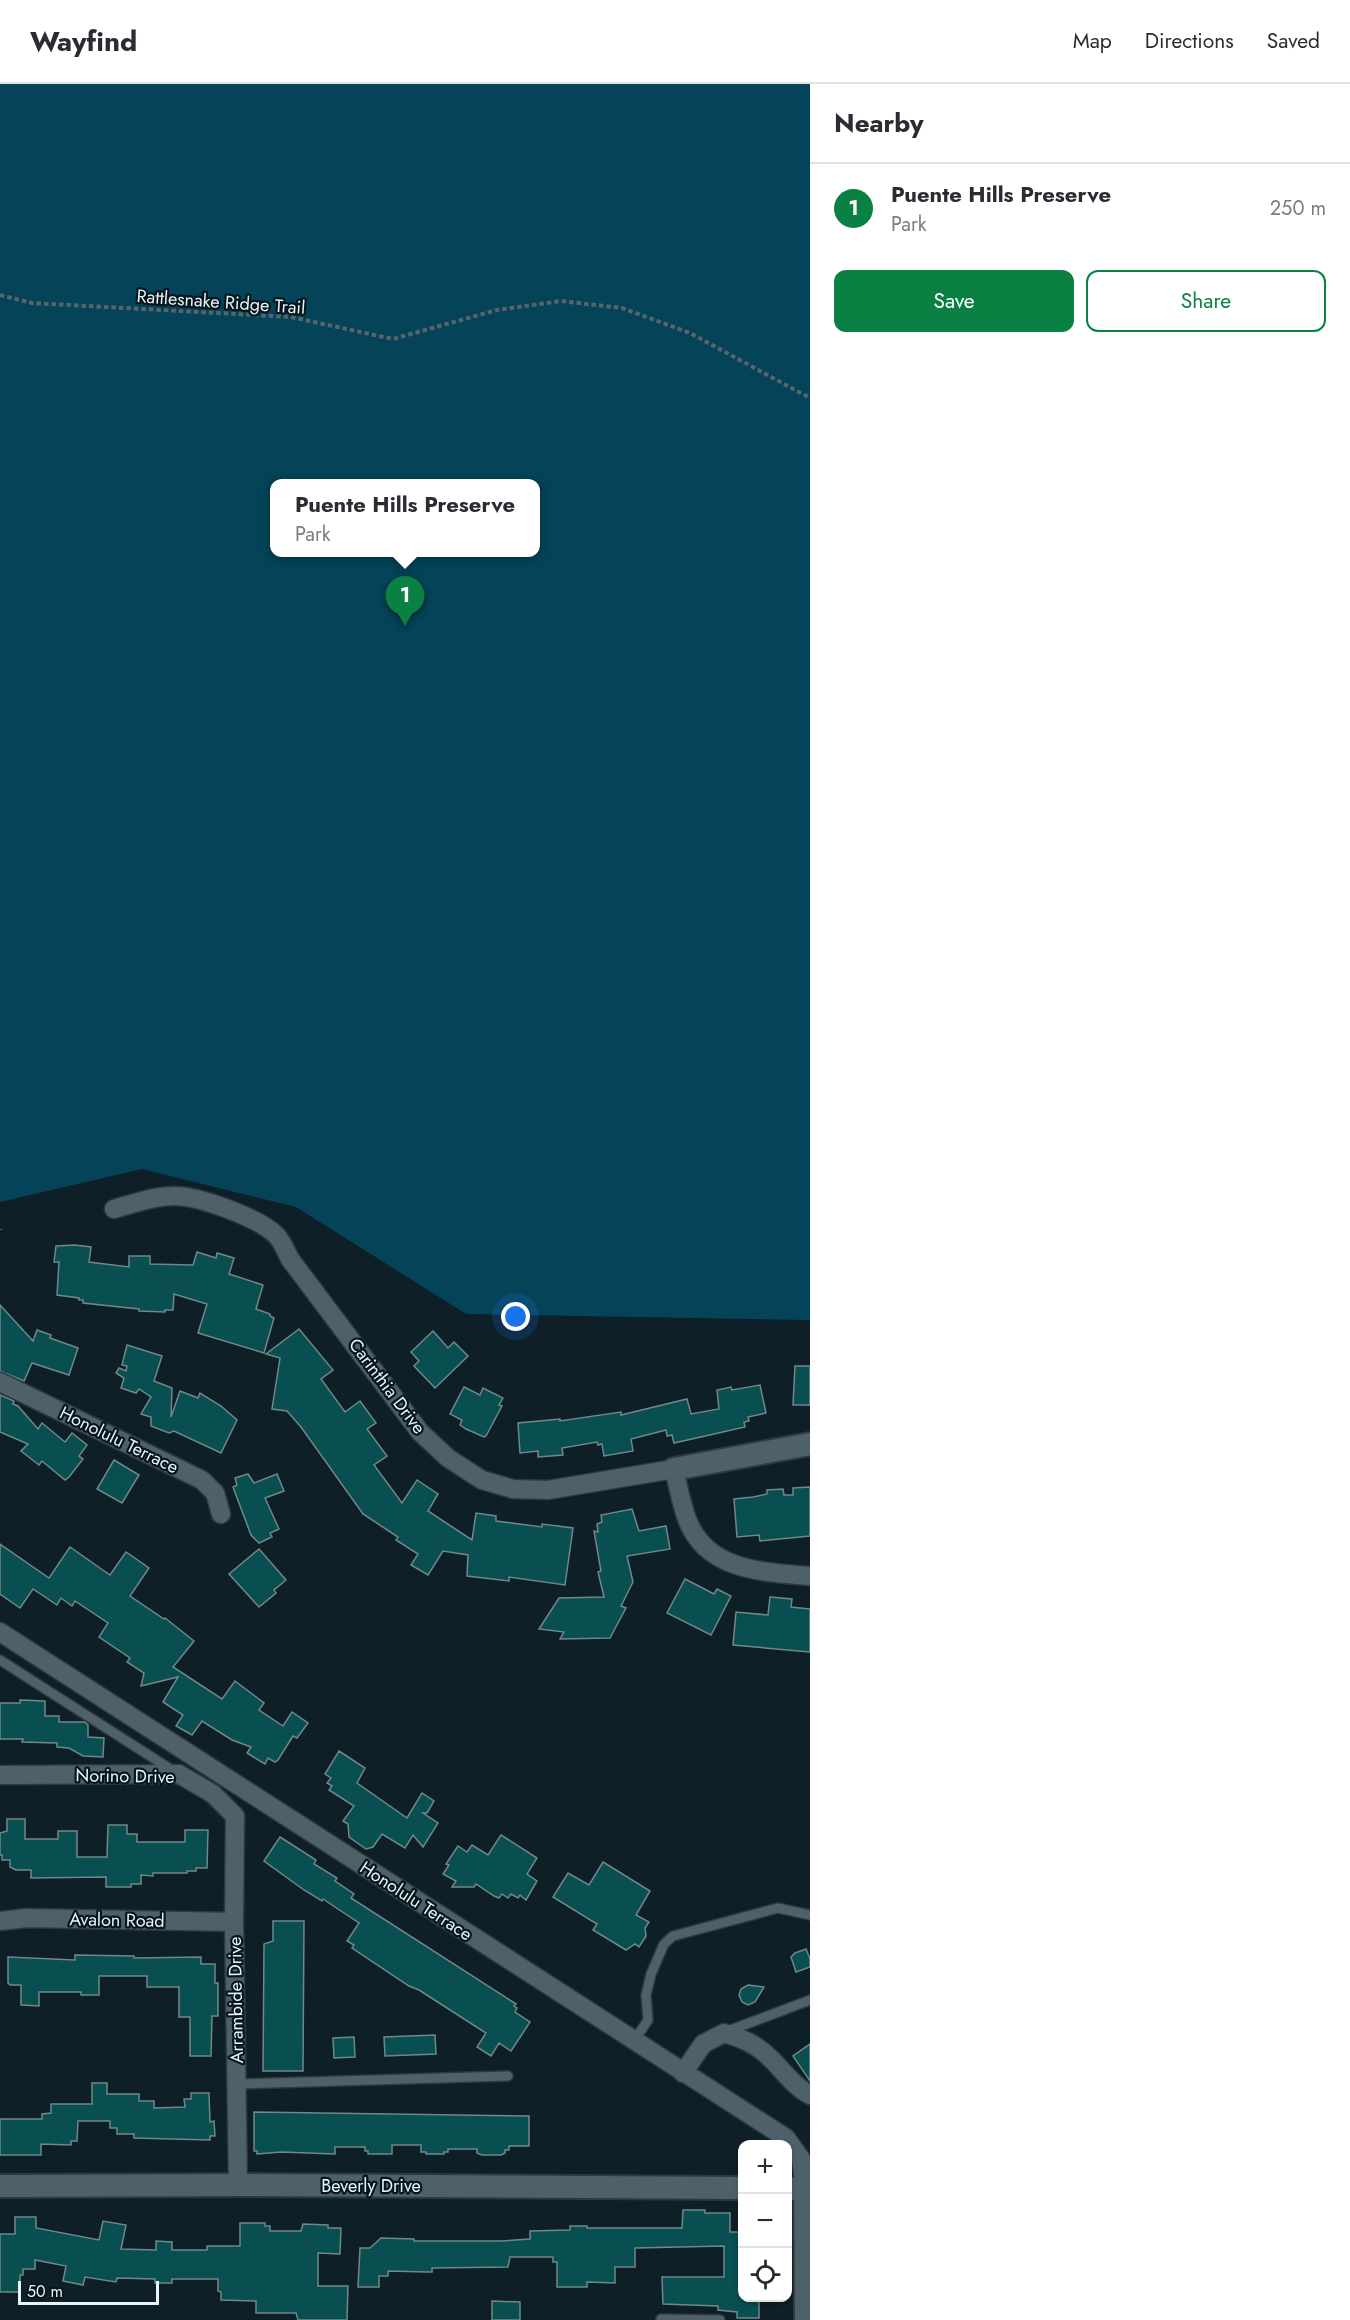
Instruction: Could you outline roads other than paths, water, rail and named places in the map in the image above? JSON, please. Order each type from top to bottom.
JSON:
[{"type":"street","name":"Carinthia Drive","points":[[114,1209],[171,1196],[183,1196],[220,1206],[267,1228],[278,1236],[290,1259],[420,1432],[448,1458],[482,1480],[513,1489],[548,1490],[810,1444]]},
{"type":"street","name":"Honolulu Terrace","points":[[0,1382],[202,1480],[215,1493],[221,1514]]},
{"type":"street","points":[[674,1469],[687,1519],[711,1551],[737,1567],[810,1576]]},
{"type":"street","name":"Honolulu Terrace","points":[[0,1632],[633,2042],[786,2138],[801,2159],[796,2189]]},
{"type":"street","name":"Norino Drive","points":[[0,1775],[179,1774],[213,1794],[235,1816]]},
{"type":"street","name":"Arrambide Drive","points":[[235,1816],[234,1922],[238,2185]]},
{"type":"street","name":"Avalon Road","points":[[0,1921],[27,1918],[234,1922]]},
{"type":"street","points":[[683,2073],[703,2044],[724,2033],[745,2039],[769,2057],[785,2075],[810,2096]]},
{"type":"street","name":"Beverly Drive","points":[[0,2186],[738,2188]]},
{"type":"street","points":[[796,2189],[806,2320]]},
{"type":"lane","points":[[0,1660],[179,1774]]},
{"type":"lane","points":[[633,2042],[648,2020],[646,1995],[651,1974],[663,1944],[673,1936],[778,1908],[810,1915]]},
{"type":"lane","points":[[724,2033],[810,2000]]},
{"type":"lane","points":[[237,2084],[508,2076]]},
{"type":"lane","points":[[662,2319],[720,2320]]},
{"type":"place","name":"Puente Hills Preserve","points":[[405,626]]}]
